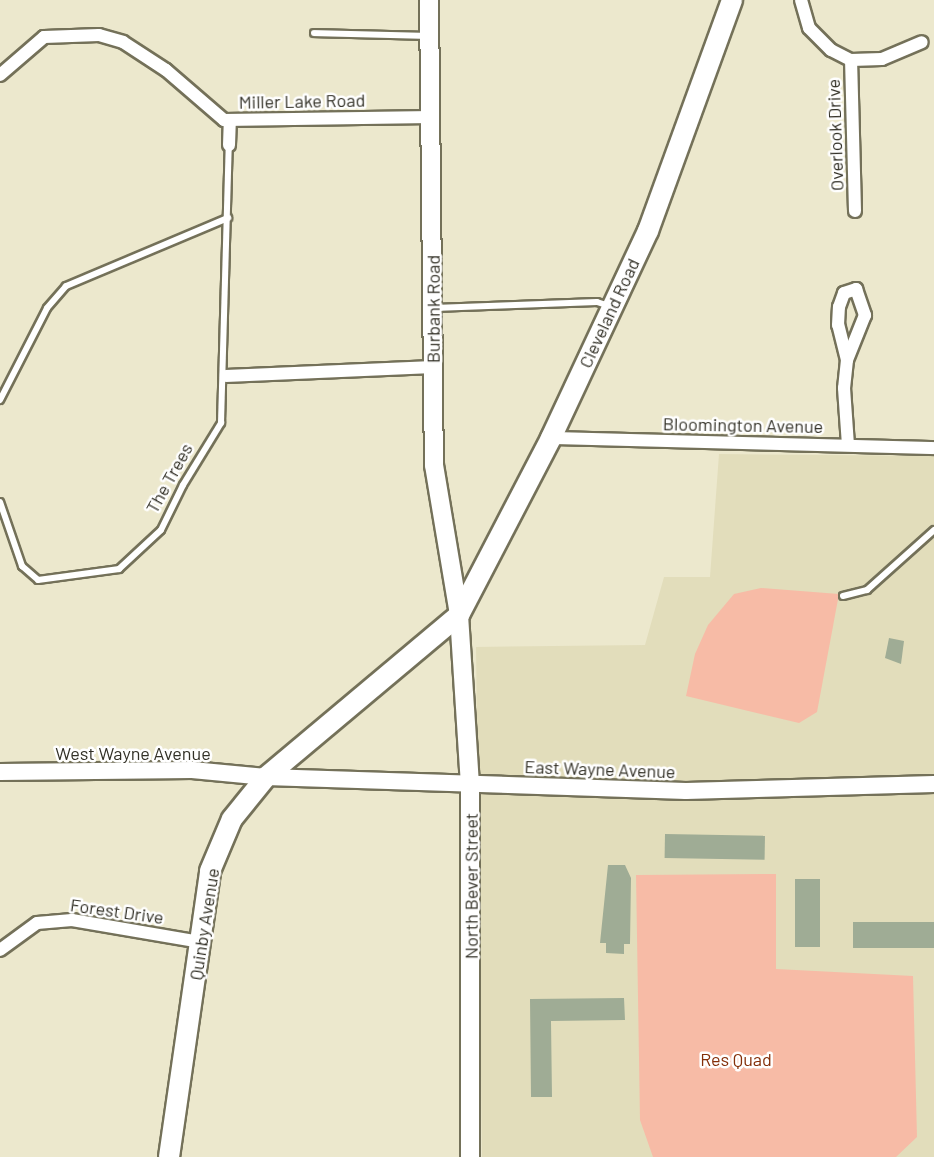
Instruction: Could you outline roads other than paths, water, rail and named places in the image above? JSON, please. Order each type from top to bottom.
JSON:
[{"type":"main road","name":"Burbank Road","points":[[429,0],[433,367],[438,509],[459,615]]},
{"type":"main road","name":"Cleveland Road","points":[[459,615],[551,438],[612,307],[679,153],[732,0]]},
{"type":"main road","name":"Quinby Avenue","points":[[169,1157],[214,861],[232,819],[266,777],[459,615]]},
{"type":"main road","name":"North Bever Street","points":[[459,615],[470,784],[470,1157]]},
{"type":"street","points":[[801,0],[809,28],[831,50],[851,60]]},
{"type":"street","name":"Miller Lake Road","points":[[0,75],[44,37],[99,35],[123,42],[230,120],[432,117]]},
{"type":"street","name":"Overlook Drive","points":[[855,211],[851,60],[882,59],[922,42]]},
{"type":"street","name":"The Trees","points":[[229,145],[230,120]]},
{"type":"street","points":[[848,360],[838,325],[839,307],[844,293],[856,289],[865,315],[848,360],[844,388],[848,445]]},
{"type":"street","points":[[226,376],[433,367]]},
{"type":"street","name":"Bloomington Avenue","points":[[551,438],[934,448]]},
{"type":"street","name":"West Wayne Avenue","points":[[0,772],[192,770],[266,777]]},
{"type":"street","name":"East Wayne Avenue","points":[[266,777],[686,791],[934,784]]},
{"type":"street","name":"Forest Drive","points":[[0,950],[38,923],[72,920],[201,942]]},
{"type":"lane","points":[[314,33],[430,36]]},
{"type":"lane","name":"The Trees","points":[[0,501],[22,566],[38,580],[119,569],[161,530],[183,485],[222,423],[226,376],[229,145]]},
{"type":"lane","points":[[0,400],[47,308],[66,286],[228,218]]},
{"type":"lane","points":[[433,308],[597,302],[612,307]]},
{"type":"lane","points":[[843,596],[867,590],[934,530]]},
{"type":"park label","name":"Res Quad","points":[[736,1059]]}]
